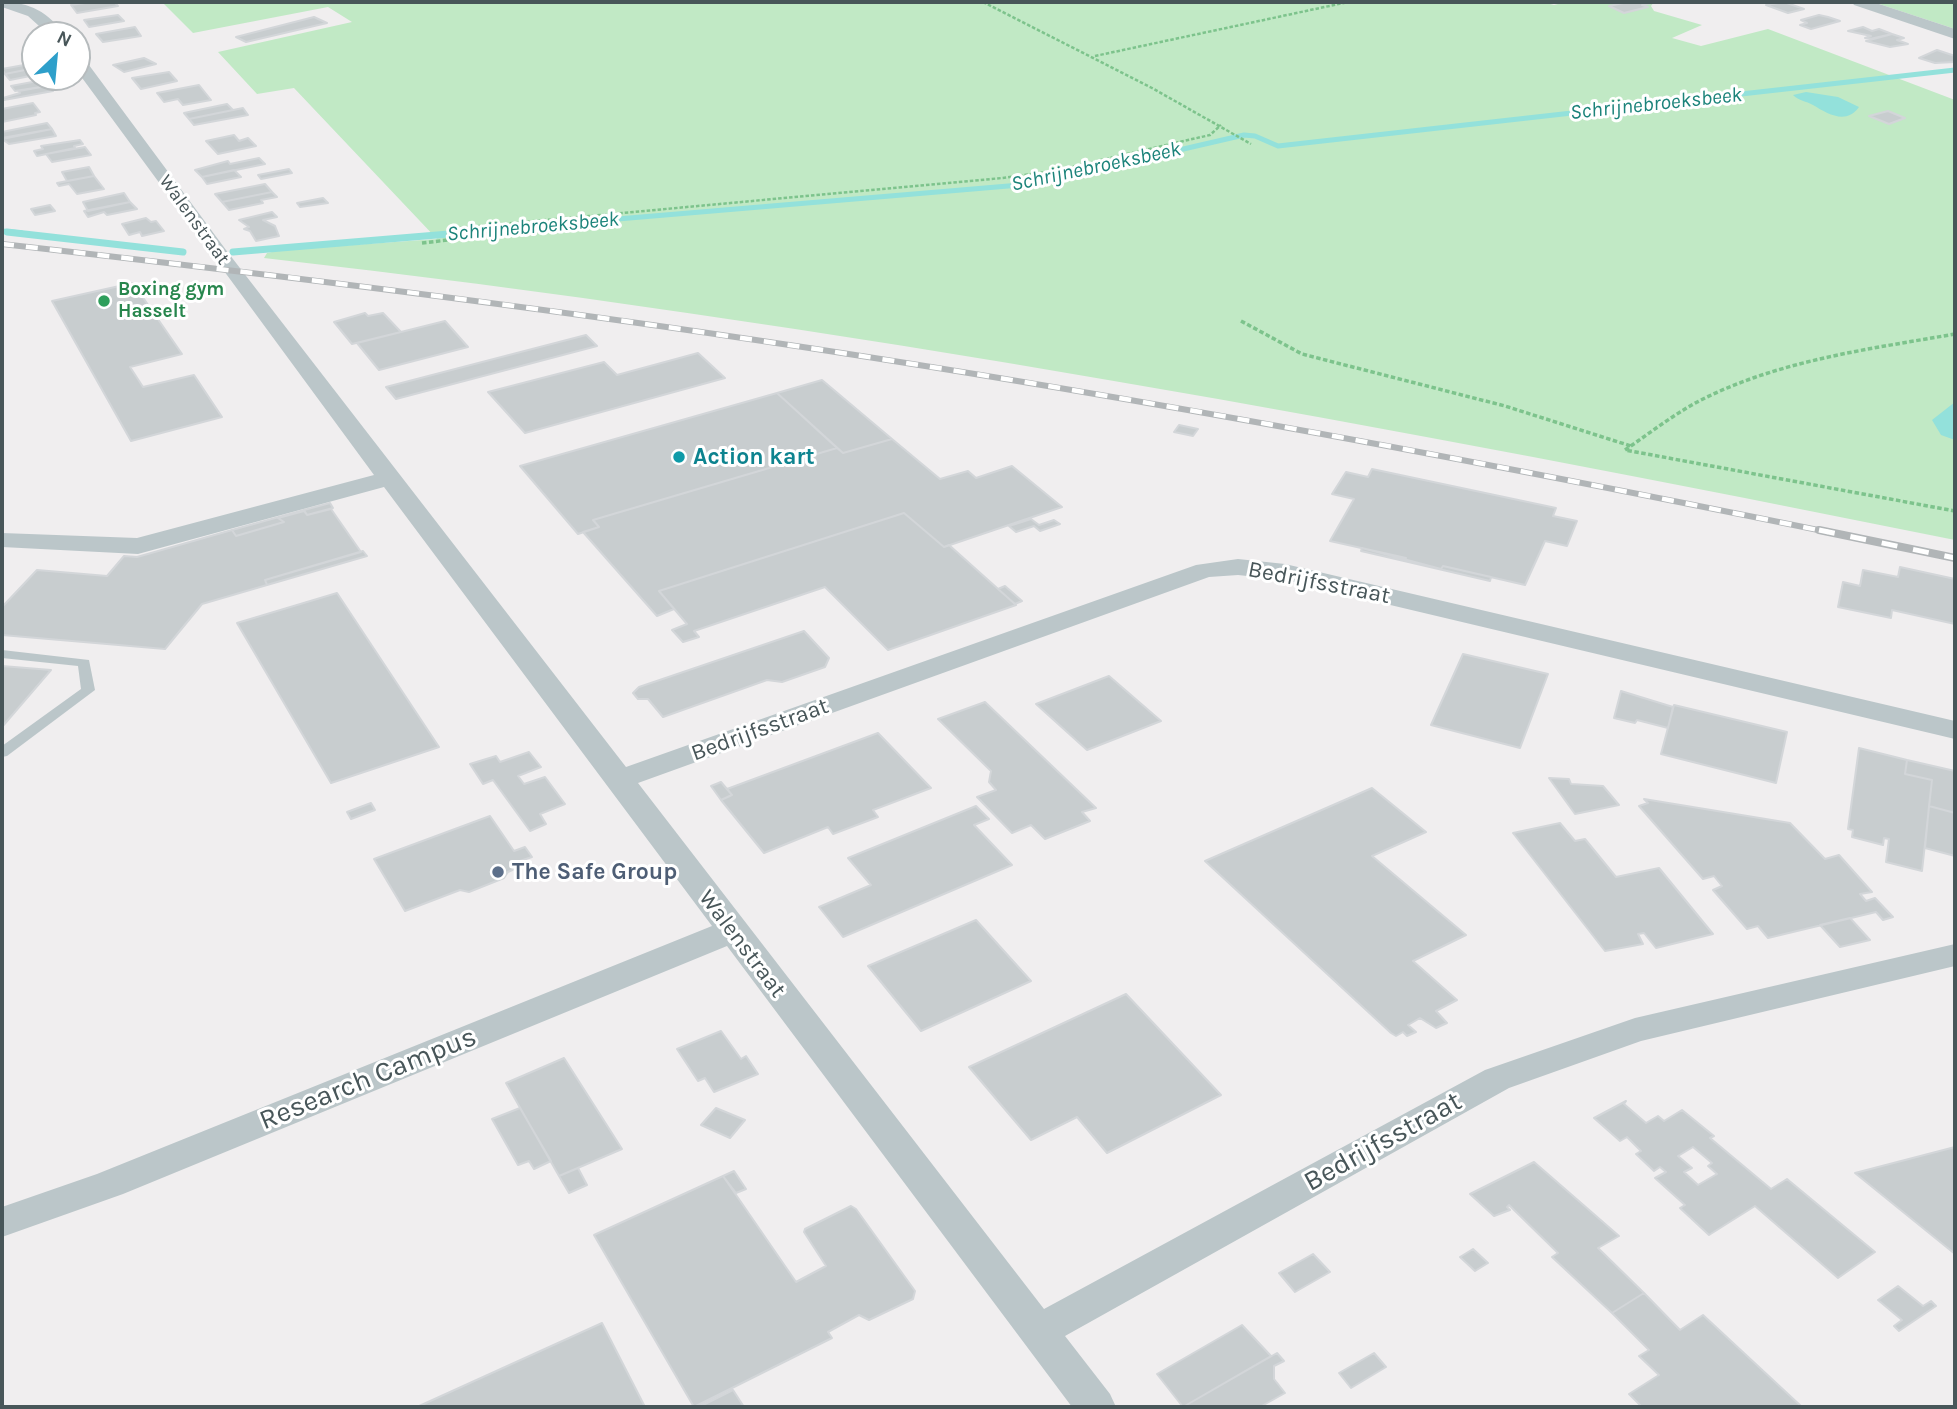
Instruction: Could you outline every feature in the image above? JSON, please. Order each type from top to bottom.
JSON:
[{"type":"street","points":[[2,2],[21,4],[45,21]]},
{"type":"street","points":[[1859,2],[1955,34]]},
{"type":"street","name":"Walenstraat","points":[[91,79],[219,254],[1096,1407]]},
{"type":"street","points":[[2,540],[138,546],[391,478]]},
{"type":"street","name":"Bedrijfsstraat","points":[[620,780],[1205,570],[1238,567],[1285,572],[1955,730]]},
{"type":"street","name":"Research Campus","points":[[2,1222],[110,1184],[732,931]]},
{"type":"street","name":"Bedrijfsstraat","points":[[1037,1332],[1497,1079],[1635,1030],[1955,955]]},
{"type":"lane","points":[[2,654],[84,663],[88,691],[2,753]]},
{"type":"path","points":[[983,2],[1094,57],[1251,144]]},
{"type":"path","points":[[1094,57],[1348,2]]},
{"type":"path","points":[[422,243],[448,240],[448,229],[1002,178],[1053,171],[1210,135],[1221,125]]},
{"type":"path","points":[[1241,321],[1302,354],[1506,406],[1631,446]]},
{"type":"path","points":[[1955,334],[1845,355],[1761,377],[1702,400],[1625,450],[1955,511]]},
{"type":"green space","points":[[162,2],[1543,2],[1554,5],[1566,2],[1654,2],[1651,6],[1654,11],[1702,25],[1672,38],[1701,46],[1768,29],[1955,100],[1955,540],[1534,457],[1112,381],[689,313],[264,258],[267,253],[282,250],[437,239],[294,88],[257,94],[218,52],[352,22],[328,7],[193,33]]},
{"type":"green space","points":[[1874,2],[1955,2],[1955,29],[1885,6]]},
{"type":"water","points":[[1806,92],[1838,97],[1859,107],[1848,116],[1837,116],[1793,95]]},
{"type":"water","points":[[1955,402],[1955,440],[1941,435],[1932,420]]},
{"type":"building","points":[[114,2],[118,6],[77,13],[71,5]]},
{"type":"building","points":[[1628,2],[1656,2],[1642,5],[1648,7],[1624,13],[1609,6]]},
{"type":"building","points":[[1784,2],[1804,9],[1788,13],[1766,5]]},
{"type":"building","points":[[118,15],[124,21],[91,27],[91,21],[84,20]]},
{"type":"building","points":[[1819,15],[1840,21],[1811,29],[1800,25],[1807,23],[1801,20]]},
{"type":"building","points":[[314,17],[327,23],[246,42],[236,37]]},
{"type":"building","points":[[135,27],[141,36],[103,42],[96,34]]},
{"type":"building","points":[[1863,27],[1892,34],[1870,39],[1865,38],[1871,36],[1848,31]]},
{"type":"building","points":[[1892,34],[1904,38],[1897,40],[1908,44],[1890,47],[1866,41]]},
{"type":"building","points":[[1937,50],[1955,56],[1955,62],[1935,63],[1919,58]]},
{"type":"building","points":[[144,58],[156,64],[124,72],[113,65]]},
{"type":"building","points":[[21,66],[21,71],[5,74],[2,69]]},
{"type":"building","points":[[21,71],[21,78],[10,80],[5,74]]},
{"type":"building","points":[[169,72],[177,81],[141,89],[132,78]]},
{"type":"building","points":[[21,84],[21,90],[15,91],[11,86]]},
{"type":"building","points":[[199,85],[211,100],[183,105],[178,99],[164,102],[157,93]]},
{"type":"building","points":[[19,91],[53,91],[4,100],[3,98],[20,93]]},
{"type":"building","points":[[33,103],[40,112],[35,113],[36,115],[2,122],[2,109]]},
{"type":"building","points":[[227,104],[233,110],[189,119],[184,113]]},
{"type":"building","points":[[243,108],[248,115],[194,125],[189,119]]},
{"type":"building","points":[[1888,111],[1905,118],[1889,124],[1869,116]]},
{"type":"building","points":[[47,123],[52,129],[2,138],[2,132]]},
{"type":"building","points":[[52,129],[56,136],[9,144],[2,139]]},
{"type":"building","points":[[234,135],[239,141],[248,138],[256,146],[218,154],[206,141]]},
{"type":"building","points":[[80,140],[83,144],[74,146],[75,148],[37,156],[34,151],[43,149],[41,146]]},
{"type":"building","points":[[85,147],[91,155],[52,162],[46,154]]},
{"type":"building","points":[[259,158],[265,164],[202,177],[195,170],[228,161],[230,164]]},
{"type":"building","points":[[89,167],[94,176],[67,181],[62,172]]},
{"type":"building","points":[[289,169],[292,173],[261,179],[258,175]]},
{"type":"building","points":[[234,170],[241,177],[207,184],[202,177]]},
{"type":"building","points":[[94,176],[104,189],[77,194],[69,184],[59,186],[57,183]]},
{"type":"building","points":[[265,184],[272,192],[222,202],[215,194]]},
{"type":"building","points":[[272,192],[277,197],[261,200],[263,203],[229,210],[222,202]]},
{"type":"building","points":[[124,193],[130,202],[88,211],[83,202]]},
{"type":"building","points":[[323,198],[328,203],[300,207],[297,203]]},
{"type":"building","points":[[130,202],[137,209],[107,215],[104,212],[88,217],[84,211]]},
{"type":"building","points":[[50,205],[55,211],[35,215],[31,209]]},
{"type":"building","points":[[272,212],[277,217],[263,220],[275,226],[279,236],[256,241],[250,231],[244,229],[249,227],[239,220]]},
{"type":"building","points":[[146,218],[151,222],[156,221],[164,231],[142,236],[140,232],[129,235],[122,224]]},
{"type":"building","points":[[133,283],[182,354],[130,367],[143,387],[194,375],[222,417],[131,441],[52,301]]},
{"type":"building","points":[[365,313],[368,316],[383,313],[401,332],[352,344],[334,322]]},
{"type":"building","points":[[445,321],[468,347],[379,370],[357,343]]},
{"type":"building","points":[[586,335],[597,346],[396,399],[386,387]]},
{"type":"building","points":[[698,353],[725,378],[525,433],[488,392],[604,362],[617,375]]},
{"type":"building","points":[[822,380],[892,439],[843,453],[777,393]]},
{"type":"building","name":"Action kart","points":[[777,393],[837,448],[593,520],[599,527],[578,534],[520,466]]},
{"type":"building","points":[[1179,425],[1198,429],[1193,436],[1174,432]]},
{"type":"building","points":[[892,439],[940,479],[968,471],[976,478],[1012,466],[1062,507],[944,547],[904,513],[659,591],[674,609],[657,616],[583,532],[599,527],[593,520],[837,448],[843,453]]},
{"type":"building","points":[[1372,469],[1556,508],[1553,516],[1577,521],[1567,546],[1545,541],[1525,585],[1443,566],[1441,569],[1405,561],[1406,558],[1330,541],[1354,499],[1332,494],[1346,472],[1368,477]]},
{"type":"building","points":[[330,503],[333,508],[307,515],[304,510]]},
{"type":"building","points":[[331,509],[361,552],[265,580],[267,585],[202,604],[165,649],[2,635],[2,607],[37,570],[107,576],[124,556],[137,557],[232,530],[236,536],[284,522],[278,518],[304,511],[307,515]]},
{"type":"building","points":[[304,510],[278,518],[284,522],[236,536],[232,530]]},
{"type":"building","points":[[904,513],[944,547],[949,545],[1016,605],[888,650],[825,587],[694,631],[699,637],[683,642],[672,630],[687,624],[659,591]]},
{"type":"building","points":[[1031,519],[1039,525],[1054,520],[1060,524],[1040,531],[1034,526],[1016,532],[1009,526]]},
{"type":"building","points":[[1362,548],[1441,569],[1443,566],[1491,577],[1490,581],[1361,551]]},
{"type":"building","points":[[363,551],[367,556],[267,585],[265,580]]},
{"type":"building","points":[[1900,567],[1955,579],[1955,624],[1892,610],[1891,618],[1838,607],[1843,582],[1860,586],[1863,570],[1898,577]]},
{"type":"building","points":[[1005,586],[1022,601],[1015,604],[998,589]]},
{"type":"building","points":[[337,593],[439,747],[331,783],[237,623]]},
{"type":"building","points":[[804,631],[829,658],[825,667],[782,682],[767,680],[663,717],[648,699],[638,699],[633,693],[639,687]]},
{"type":"building","points":[[1463,654],[1548,674],[1520,748],[1431,725]]},
{"type":"building","points":[[2,666],[51,670],[2,727]]},
{"type":"building","points":[[1109,676],[1161,721],[1087,750],[1036,704]]},
{"type":"building","points":[[1621,691],[1673,707],[1668,728],[1637,720],[1635,723],[1614,718]]},
{"type":"building","points":[[985,702],[1096,808],[1082,812],[1090,821],[1045,839],[1031,825],[1012,833],[977,797],[996,790],[989,782],[991,771],[938,719]]},
{"type":"building","points":[[1674,705],[1787,732],[1776,783],[1661,754]]},
{"type":"building","points":[[878,733],[931,788],[873,810],[878,817],[833,834],[828,827],[764,853],[721,800],[732,795],[727,789]]},
{"type":"building","points":[[1859,748],[1907,760],[1905,774],[1932,780],[1922,871],[1886,862],[1889,839],[1884,838],[1883,845],[1852,837],[1853,830],[1848,829]]},
{"type":"building","points":[[529,752],[541,767],[518,776],[524,784],[545,777],[565,804],[540,814],[546,824],[530,831],[493,780],[483,784],[470,764],[496,756],[500,762]]},
{"type":"building","points":[[1907,760],[1955,771],[1955,813],[1929,806],[1932,780],[1905,774]]},
{"type":"building","points":[[1549,778],[1569,779],[1571,784],[1603,786],[1619,805],[1575,814]]},
{"type":"building","points":[[721,782],[732,795],[721,800],[711,786]]},
{"type":"building","points":[[1372,788],[1426,832],[1372,856],[1466,935],[1413,961],[1457,1000],[1436,1011],[1447,1023],[1436,1028],[1420,1018],[1408,1025],[1416,1032],[1407,1036],[1403,1032],[1396,1036],[1391,1033],[1205,861]]},
{"type":"building","points":[[1644,799],[1790,823],[1825,859],[1839,855],[1872,892],[1860,894],[1866,901],[1875,898],[1893,917],[1883,920],[1876,912],[1768,938],[1758,926],[1747,929],[1713,890],[1722,886],[1714,876],[1703,879],[1639,806],[1648,803]]},
{"type":"building","points":[[371,803],[375,810],[351,819],[347,812]]},
{"type":"building","points":[[976,806],[989,819],[974,825],[1012,865],[843,937],[819,907],[871,885],[848,858]]},
{"type":"building","points":[[1929,806],[1955,813],[1955,856],[1925,848]]},
{"type":"building","points":[[490,816],[514,851],[525,847],[532,857],[520,861],[523,865],[508,872],[504,878],[469,892],[460,890],[405,911],[374,859]]},
{"type":"building","points":[[1560,823],[1575,841],[1585,839],[1616,877],[1659,868],[1713,934],[1656,948],[1644,933],[1638,934],[1643,944],[1605,951],[1513,833]]},
{"type":"building","points":[[1850,918],[1870,940],[1840,947],[1820,925]]},
{"type":"building","points":[[976,920],[1031,981],[921,1031],[868,966]]},
{"type":"building","points":[[1126,994],[1221,1095],[1107,1153],[1077,1117],[1031,1140],[969,1067]]},
{"type":"building","points":[[721,1031],[741,1059],[746,1056],[758,1074],[714,1092],[705,1078],[698,1081],[677,1049]]},
{"type":"building","points":[[564,1058],[622,1149],[559,1176],[506,1083]]},
{"type":"building","points":[[1626,1101],[1624,1104],[1646,1123],[1658,1116],[1664,1121],[1682,1110],[1714,1136],[1710,1138],[1771,1189],[1787,1179],[1875,1252],[1838,1278],[1755,1206],[1709,1235],[1680,1208],[1685,1205],[1655,1178],[1666,1172],[1660,1167],[1654,1171],[1636,1154],[1641,1151],[1627,1137],[1620,1141],[1594,1118]],"holes":[[[1693,1147],[1712,1163],[1708,1166],[1717,1174],[1698,1185],[1684,1172],[1692,1168],[1678,1156]]]},
{"type":"building","points":[[520,1108],[551,1161],[534,1169],[529,1161],[518,1165],[492,1119]]},
{"type":"building","points":[[716,1108],[745,1120],[730,1138],[701,1125]]},
{"type":"building","points":[[1955,1147],[1955,1254],[1855,1173]]},
{"type":"building","points":[[1534,1162],[1619,1236],[1598,1248],[1644,1293],[1612,1313],[1552,1257],[1558,1253],[1509,1205],[1507,1207],[1510,1210],[1494,1216],[1470,1194]]},
{"type":"building","points":[[578,1168],[587,1185],[569,1193],[559,1176]]},
{"type":"building","points":[[734,1171],[746,1189],[736,1193],[723,1176]]},
{"type":"building","points":[[723,1176],[796,1282],[826,1266],[804,1232],[805,1229],[851,1206],[856,1209],[915,1291],[913,1299],[869,1320],[859,1315],[828,1332],[832,1338],[694,1407],[594,1235]]},
{"type":"building","points":[[1473,1249],[1488,1263],[1475,1271],[1460,1257]]},
{"type":"building","points":[[1313,1254],[1330,1272],[1295,1292],[1279,1273]]},
{"type":"building","points":[[1898,1286],[1923,1306],[1931,1301],[1936,1306],[1899,1331],[1894,1326],[1902,1320],[1878,1300]]},
{"type":"building","points":[[1644,1293],[1680,1330],[1703,1315],[1802,1407],[1642,1407],[1629,1394],[1659,1375],[1639,1356],[1649,1350],[1612,1313]]},
{"type":"building","points":[[602,1323],[645,1407],[417,1407]]},
{"type":"building","points":[[1242,1325],[1271,1356],[1183,1407],[1157,1374]]},
{"type":"building","points":[[1277,1353],[1284,1361],[1274,1366],[1274,1379],[1285,1393],[1260,1407],[1183,1407]]},
{"type":"building","points":[[1374,1353],[1386,1367],[1351,1388],[1339,1373]]},
{"type":"building","points":[[733,1390],[744,1407],[699,1407]]},
{"type":"waterway","name":"Schrijnebroeksbeek","points":[[452,233],[1032,184],[1244,135],[1255,136],[1278,146],[1955,70]]},
{"type":"waterway","name":"Schrijnebroeksbeek","points":[[2,231],[22,233]]},
{"type":"waterway","name":"Schrijnebroeksbeek","points":[[7,232],[183,252]]},
{"type":"waterway","name":"Schrijnebroeksbeek","points":[[233,252],[473,232]]},
{"type":"railway","points":[[2,244],[656,325],[1020,381],[1559,478],[1828,532]]},
{"type":"railway","points":[[1819,530],[1955,558]]},
{"type":"place","name":"Boxing gym Hasselt","points":[[104,301]]},
{"type":"place","name":"Action kart","points":[[679,457]]},
{"type":"place","name":"The Safe Group","points":[[498,872]]}]
